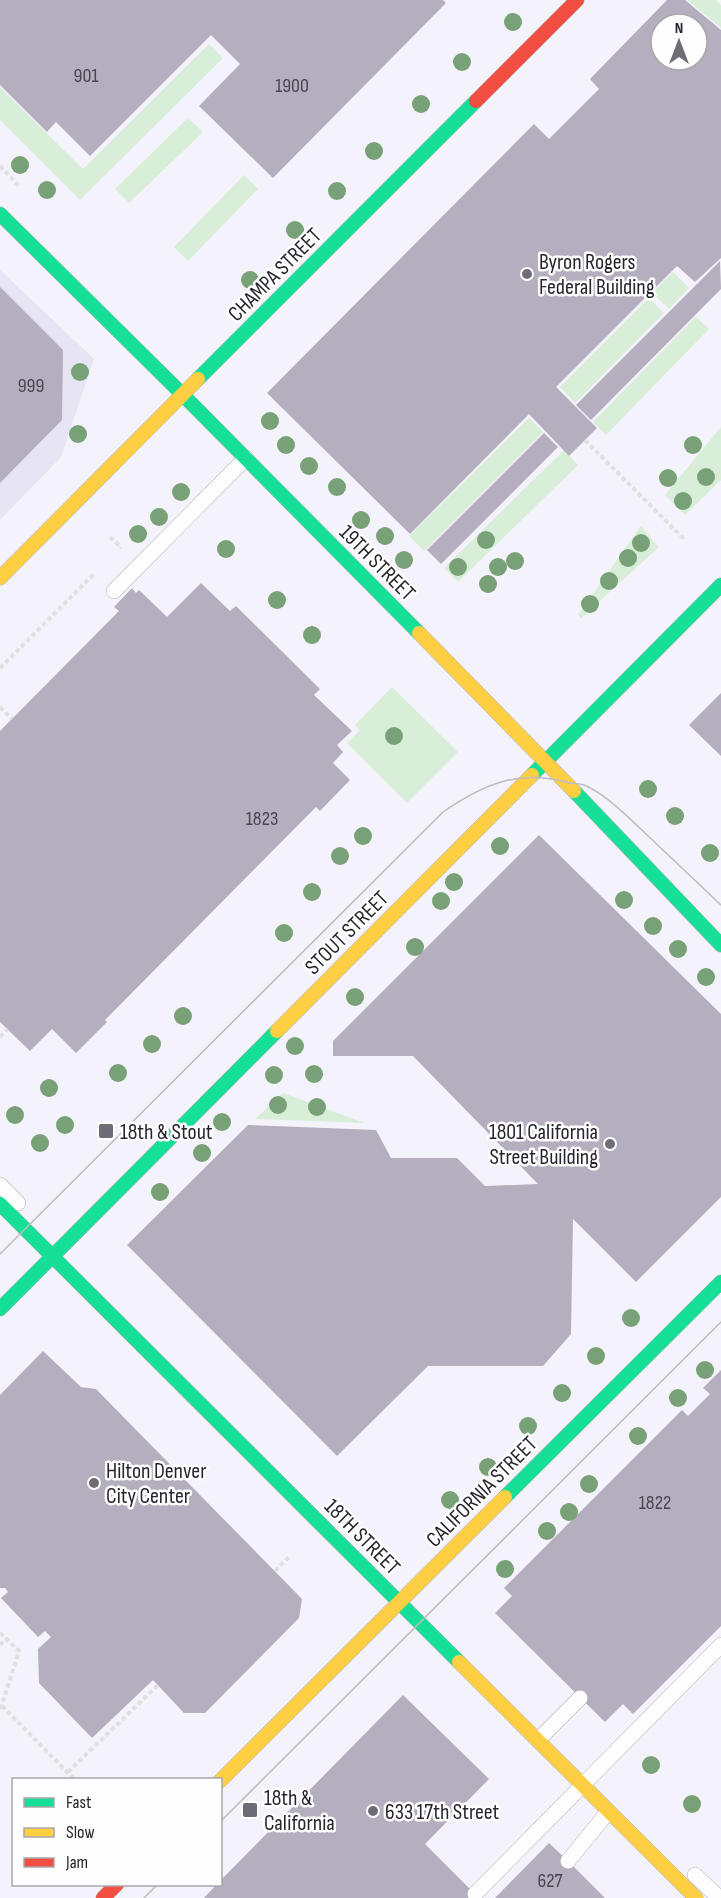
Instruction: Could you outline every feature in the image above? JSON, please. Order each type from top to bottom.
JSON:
[{"type":"main road","name":"CHAMPA STREET","points":[[0,578],[577,0]]},
{"type":"main road","name":"19TH STREET","points":[[0,214],[546,761],[721,945]]},
{"type":"main road","name":"STOUT STREET","points":[[0,1309],[721,585]]},
{"type":"main road","points":[[0,1204],[58,1251]]},
{"type":"main road","name":"CALIFORNIA STREET","points":[[222,1779],[721,1282]]},
{"type":"main road","points":[[587,1780],[608,1812],[696,1898]]},
{"type":"main road","points":[[103,1898],[115,1886]]},
{"type":"lane","points":[[114,591],[246,458]]},
{"type":"lane","points":[[0,1185],[58,1251],[403,1599],[482,1671],[542,1736],[587,1780],[719,1898]]},
{"type":"lane","points":[[475,1894],[721,1645]]},
{"type":"lane","points":[[542,1736],[580,1698]]},
{"type":"lane","points":[[568,1861],[608,1812]]},
{"type":"path","points":[[585,440],[684,539]]},
{"type":"path","points":[[110,537],[121,547]]},
{"type":"path","points":[[0,668],[96,573]]},
{"type":"path","points":[[0,707],[12,719]]},
{"type":"path","points":[[0,1037],[8,1029]]},
{"type":"path","points":[[274,1571],[289,1557]]},
{"type":"path","points":[[0,1633],[19,1651],[0,1712]]},
{"type":"path","points":[[0,1645],[6,1639]]},
{"type":"path","points":[[68,1772],[158,1685]]},
{"type":"path","points":[[2,1706],[74,1778]]},
{"type":"shaded area","points":[[0,270],[94,359],[61,457],[0,520]]},
{"type":"green space","points":[[687,0],[716,0],[721,5],[721,28],[709,18],[709,12],[702,12]]},
{"type":"green space","points":[[209,44],[223,58],[80,200],[0,120],[0,87],[83,169]]},
{"type":"green space","points":[[188,118],[203,132],[129,203],[115,189]]},
{"type":"green space","points":[[244,175],[258,189],[188,261],[174,247]]},
{"type":"green space","points":[[673,272],[689,288],[669,309],[652,293]]},
{"type":"green space","points":[[649,298],[664,313],[575,403],[560,387]]},
{"type":"green space","points":[[696,317],[709,329],[606,435],[593,422]]},
{"type":"green space","points":[[529,418],[543,432],[424,551],[409,536]]},
{"type":"green space","points":[[721,427],[721,480],[685,515],[665,495]]},
{"type":"green space","points":[[564,450],[578,465],[458,582],[444,568]]},
{"type":"green space","points":[[641,526],[659,547],[581,618],[578,615]]},
{"type":"green space","points":[[392,687],[458,752],[407,803],[347,743],[360,730],[355,725]]},
{"type":"green space","points":[[283,1093],[365,1123],[255,1119]]},
{"type":"building","points":[[0,0],[443,0],[446,3],[273,178],[199,106],[240,64],[211,35],[90,156],[56,122],[47,132],[0,85]]},
{"type":"building","name":"Byron Rogers Federal Building","points":[[667,0],[685,0],[699,12],[655,12]]},
{"type":"building","name":"Byron Rogers Federal Building","points":[[649,18],[649,72],[709,72],[709,20],[721,30],[721,258],[695,282],[677,266],[556,387],[597,428],[569,456],[529,414],[410,534],[267,393],[534,124],[549,139],[599,89],[590,79]]},
{"type":"building","points":[[720,261],[721,289],[591,420],[576,405]]},
{"type":"building","points":[[0,287],[63,350],[62,420],[0,483]]},
{"type":"building","points":[[544,433],[558,447],[441,564],[427,550]]},
{"type":"building","points":[[201,583],[230,611],[236,606],[320,689],[314,695],[352,731],[337,745],[343,752],[333,763],[350,780],[320,811],[316,807],[105,1020],[107,1022],[76,1053],[52,1029],[30,1051],[0,1022],[0,731],[119,611],[114,607],[132,588],[136,593],[139,590],[167,617]]},
{"type":"building","points":[[721,693],[721,756],[689,725]]},
{"type":"building","name":"1801 California Street Building","points":[[539,835],[721,1014],[721,1197],[636,1282],[573,1219],[571,1334],[543,1366],[428,1366],[337,1456],[127,1245],[248,1125],[376,1130],[391,1158],[457,1158],[485,1186],[538,1184],[413,1056],[333,1056],[333,1041]]},
{"type":"building","name":"Hilton Denver City Center","points":[[43,1351],[81,1387],[96,1389],[302,1599],[299,1618],[205,1713],[184,1713],[153,1680],[92,1738],[39,1683],[38,1649],[51,1637],[45,1631],[38,1637],[1,1598],[8,1592],[5,1588],[0,1588],[0,1395]]},
{"type":"building","points":[[721,1370],[721,1626],[633,1714],[623,1704],[605,1722],[495,1613],[512,1596],[504,1588],[682,1410],[688,1416],[710,1394],[703,1388]]},
{"type":"building","name":"633 17th Street","points":[[403,1695],[489,1779],[425,1844],[479,1898],[204,1898],[215,1886],[222,1886],[222,1879]]},
{"type":"building","points":[[549,1843],[568,1861],[605,1898],[495,1898]]},
{"type":"tram line","points":[[0,1254],[443,812],[486,787],[532,777],[549,778],[584,785],[592,789],[616,806],[721,905]]},
{"type":"tram line","points":[[222,1820],[721,1322]]},
{"type":"tram line","points":[[144,1898],[156,1886]]},
{"type":"traffic: fast","points":[[198,379],[476,101]]},
{"type":"traffic: fast","points":[[0,214],[419,633]]},
{"type":"traffic: fast","points":[[532,775],[721,585]]},
{"type":"traffic: fast","points":[[574,791],[721,945]]},
{"type":"traffic: fast","points":[[0,1309],[277,1031]]},
{"type":"traffic: fast","points":[[0,1204],[459,1662]]},
{"type":"traffic: fast","points":[[505,1497],[721,1282]]},
{"type":"traffic: slow","points":[[0,578],[198,379]]},
{"type":"traffic: slow","points":[[419,633],[574,791]]},
{"type":"traffic: slow","points":[[277,1031],[532,775]]},
{"type":"traffic: slow","points":[[222,1779],[505,1497]]},
{"type":"traffic: slow","points":[[459,1662],[696,1898]]},
{"type":"traffic: jam","points":[[476,101],[577,0]]},
{"type":"traffic: jam","points":[[103,1898],[115,1886]]},
{"type":"place","name":"Byron Rogers Federal Building","points":[[527,274]]},
{"type":"place","name":"18th & Stout","points":[[106,1131]]},
{"type":"place","name":"1801 California Street Building","points":[[610,1144]]},
{"type":"place","name":"Hilton Denver City Center","points":[[94,1483]]},
{"type":"place","name":"18th & California","points":[[250,1810]]},
{"type":"place","name":"633 17th Street","points":[[373,1811]]}]
